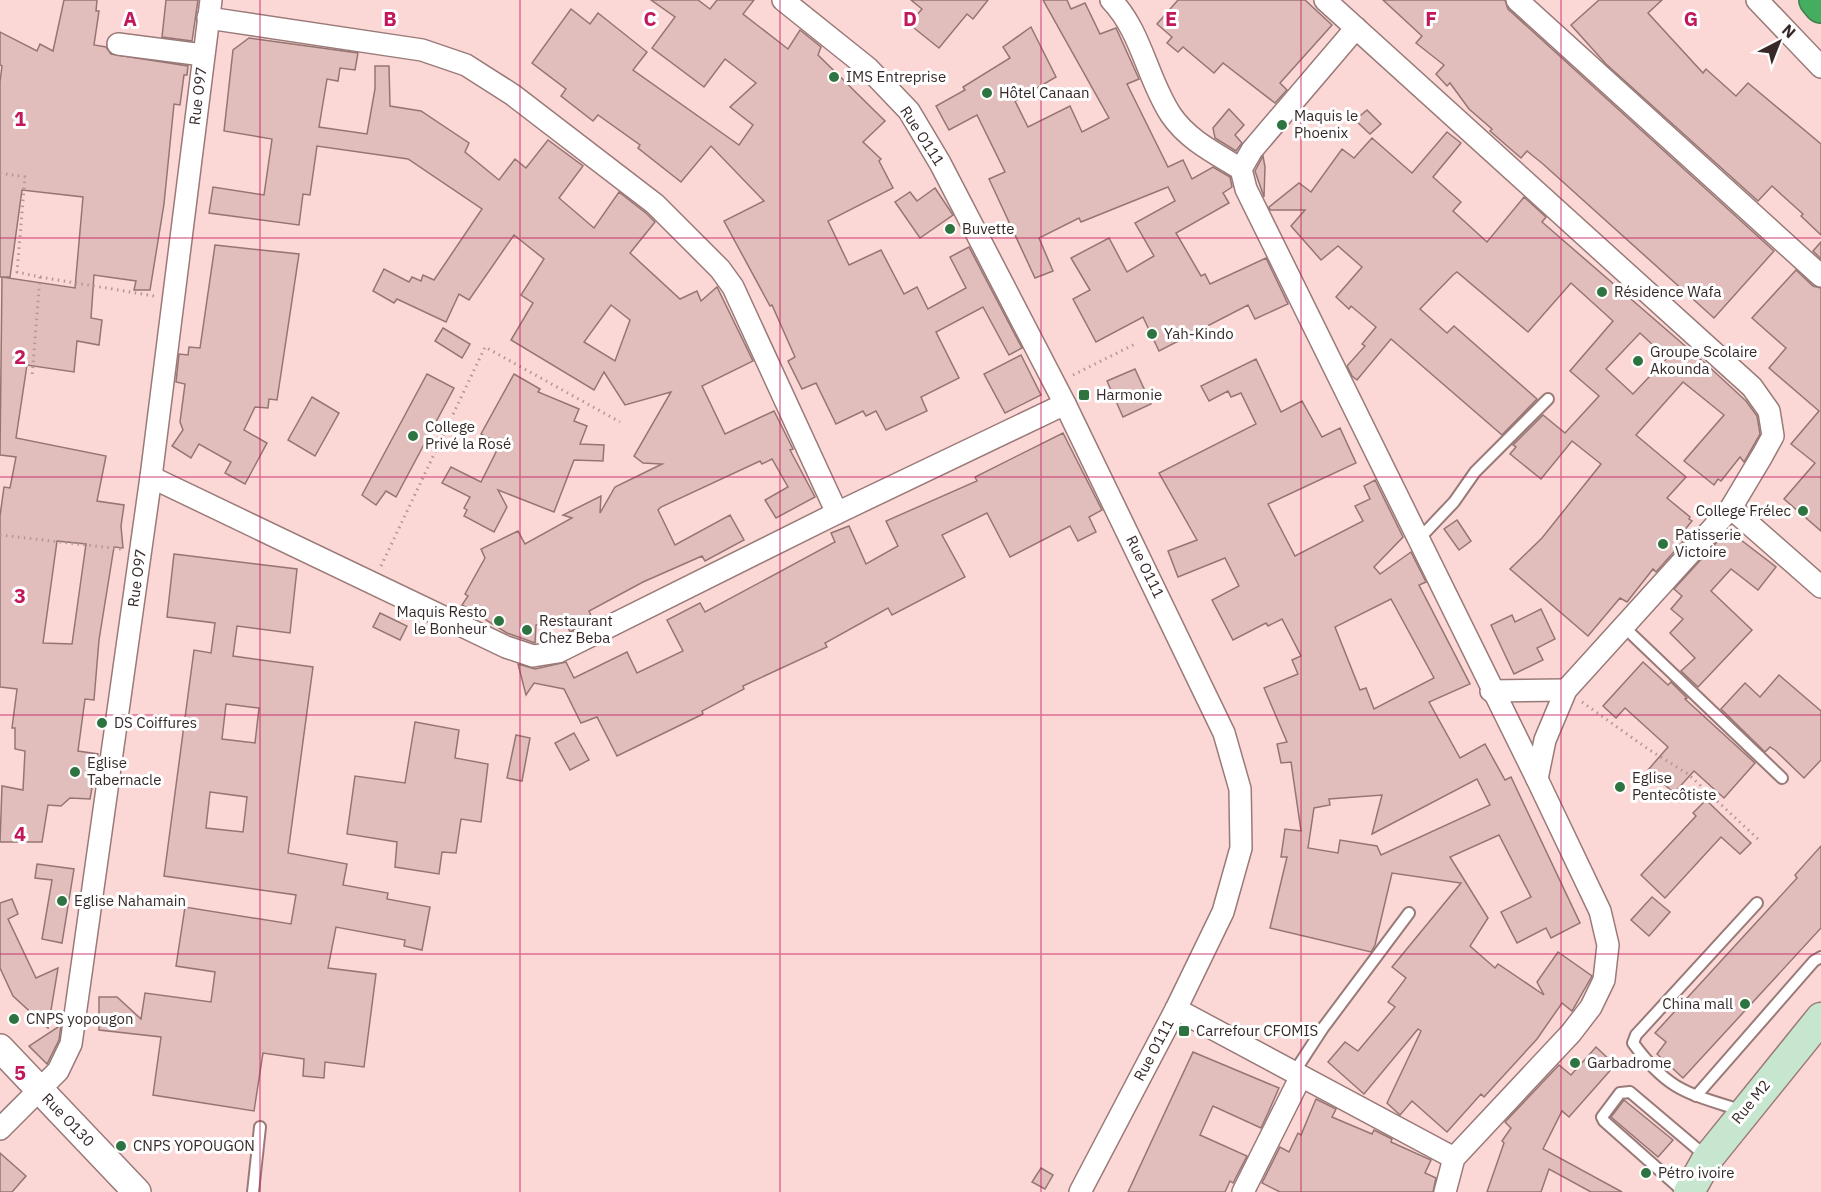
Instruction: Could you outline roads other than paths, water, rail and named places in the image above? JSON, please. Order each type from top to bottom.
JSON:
[{"type":"highway","points":[[1816,0],[1821,6]]},
{"type":"main road","name":"Rue M2","points":[[1689,1192],[1708,1158],[1743,1111],[1821,1018]]},
{"type":"street","name":"Rue O111","points":[[783,0],[868,68],[909,111],[940,163],[1065,404],[1224,733],[1240,789],[1241,848],[1223,912],[1176,1009],[1080,1192]]},
{"type":"street","points":[[1111,0],[1131,26],[1171,114],[1189,136],[1241,169],[1246,189],[1600,911],[1608,945],[1604,980],[1591,1007],[1571,1033],[1454,1158],[1445,1192]]},
{"type":"street","points":[[1325,0],[1752,387],[1769,411],[1773,436],[1731,508],[1566,690],[1545,740],[1537,779]]},
{"type":"street","points":[[1517,0],[1821,276]]},
{"type":"street","points":[[1757,0],[1821,67]]},
{"type":"street","points":[[209,9],[422,50],[466,65],[513,95],[655,204],[720,269],[733,287],[837,513]]},
{"type":"street","name":"Rue O97","points":[[0,1129],[58,1071],[71,1044],[151,477],[209,9]]},
{"type":"street","points":[[1241,169],[1252,150],[1356,28]]},
{"type":"street","points":[[118,44],[203,55]]},
{"type":"street","points":[[151,477],[506,647],[533,656],[558,652],[837,513],[1065,404]]},
{"type":"street","points":[[1731,508],[1821,586]]},
{"type":"street","points":[[1491,691],[1566,690]]},
{"type":"street","points":[[1176,1009],[1296,1076],[1454,1158]]},
{"type":"street","name":"Rue O130","points":[[0,1048],[137,1192]]},
{"type":"street","points":[[1251,1189],[1296,1076]]},
{"type":"lane","points":[[1418,541],[1454,502],[1474,472],[1548,399]]},
{"type":"lane","points":[[1624,627],[1782,778]]},
{"type":"lane","points":[[1743,1111],[1674,1087],[1650,1067],[1632,1043],[1636,1035],[1758,903]]},
{"type":"lane","points":[[1296,1076],[1323,1028],[1409,913]]},
{"type":"lane","points":[[1696,1096],[1814,961],[1821,957]]},
{"type":"lane","points":[[1684,1192],[1602,1117],[1620,1093],[1630,1092],[1708,1158]]},
{"type":"lane","points":[[253,1192],[260,1126]]},
{"type":"place","name":"IMS Entreprise","points":[[834,77]]},
{"type":"place","name":"Hôtel Canaan","points":[[987,93]]},
{"type":"place","name":"Maquis le Phoenix","points":[[1282,125]]},
{"type":"place","name":"Buvette","points":[[950,229]]},
{"type":"place","name":"Résidence Wafa","points":[[1602,292]]},
{"type":"place","name":"Yah-Kindo","points":[[1152,334]]},
{"type":"place","name":"Groupe Scolaire Akounda","points":[[1638,361]]},
{"type":"place","name":"Harmonie","points":[[1084,395]]},
{"type":"place","name":"College Privé la Rosé","points":[[413,436]]},
{"type":"place","name":"College Frélec","points":[[1803,511]]},
{"type":"place","name":"Patisserie Victoire","points":[[1663,544]]},
{"type":"place","name":"Maquis Resto le Bonheur","points":[[499,621]]},
{"type":"place","name":"Restaurant Chez Beba","points":[[527,630]]},
{"type":"place","name":"DS Coiffures","points":[[102,723]]},
{"type":"place","name":"Eglise Tabernacle","points":[[75,772]]},
{"type":"place","name":"Eglise Pentecôtiste","points":[[1620,787]]},
{"type":"place","name":"Eglise Nahamain","points":[[62,901]]},
{"type":"place","name":"China mall","points":[[1745,1004]]},
{"type":"place","name":"CNPS yopougon","points":[[14,1019]]},
{"type":"place","name":"Carrefour CFOMIS","points":[[1184,1031]]},
{"type":"place","name":"Garbadrome","points":[[1575,1063]]},
{"type":"place","name":"CNPS YOPOUGON","points":[[121,1146]]},
{"type":"place","name":"Pétro ivoire","points":[[1646,1173]]}]
